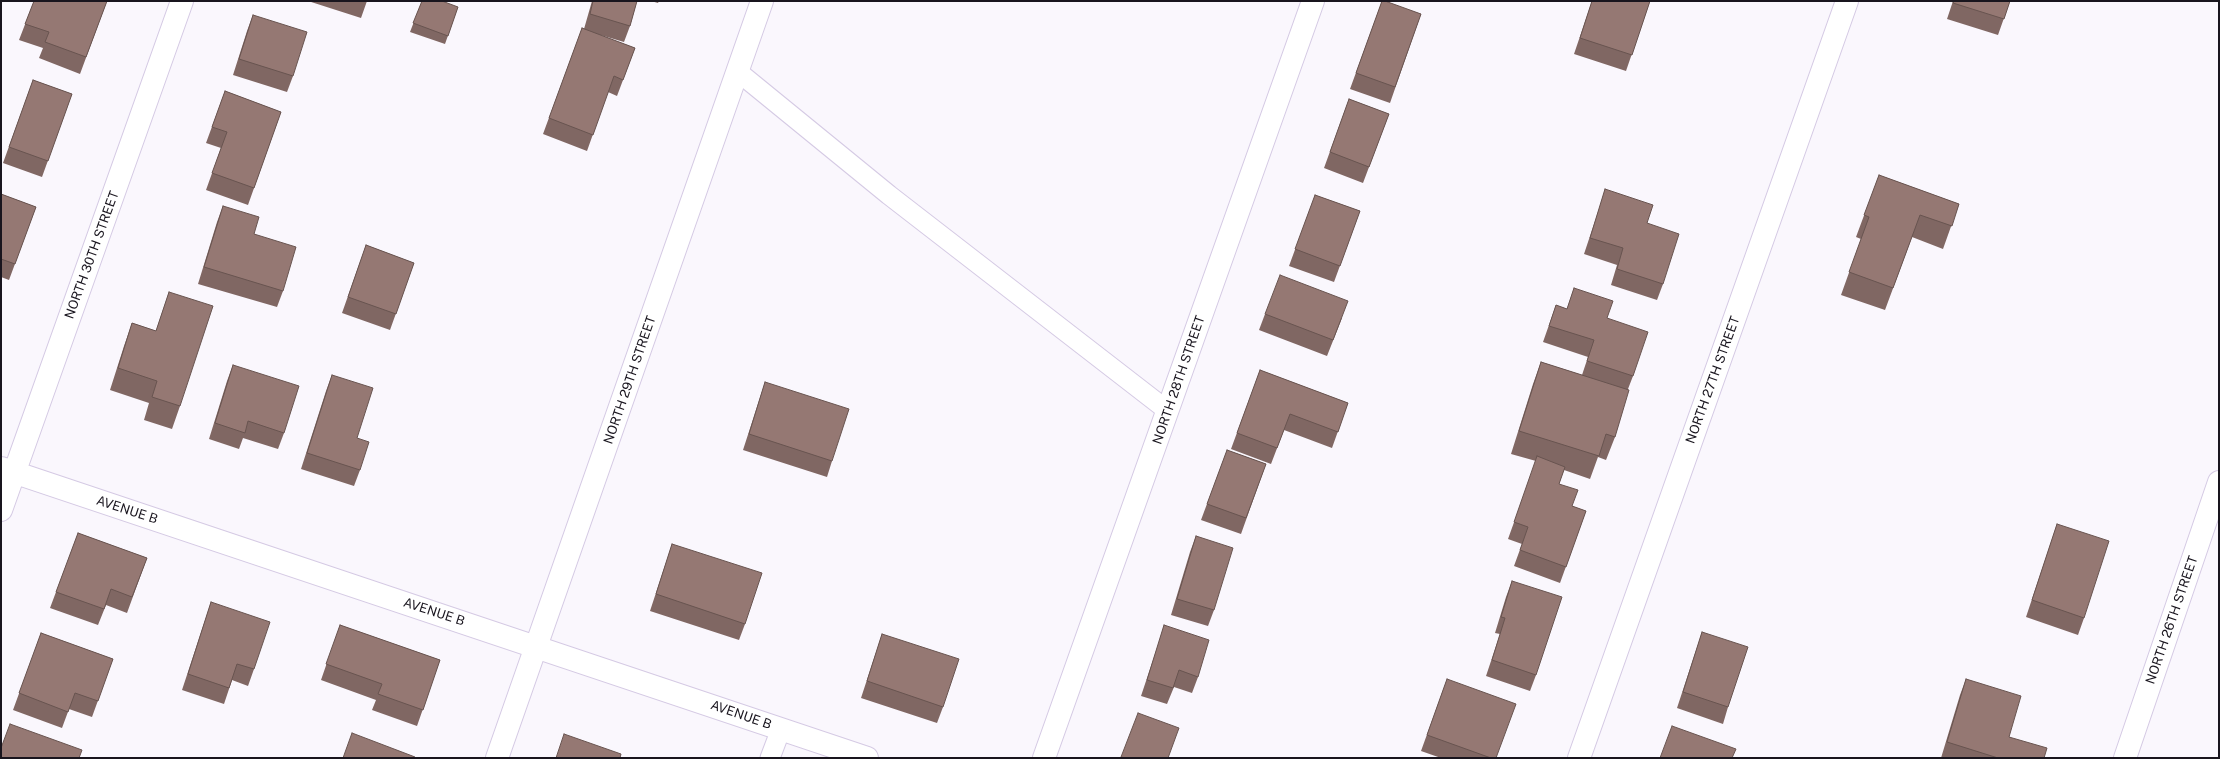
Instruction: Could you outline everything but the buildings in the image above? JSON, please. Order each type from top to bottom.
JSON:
[{"type":"street","name":"NORTH 30TH STREET","points":[[1,510],[7,470],[182,1]]},
{"type":"street","name":"NORTH 29TH STREET","points":[[497,758],[762,1]]},
{"type":"street","name":"NORTH 28TH STREET","points":[[1044,758],[1312,1]]},
{"type":"street","name":"NORTH 27TH STREET","points":[[1578,758],[1848,1]]},
{"type":"street","name":"AVENUE B","points":[[7,470],[537,646],[867,758]]},
{"type":"street","name":"NORTH 26TH STREET","points":[[2125,758],[2219,482]]},
{"type":"lane","points":[[737,71],[889,196],[1168,411]]},
{"type":"lane","points":[[770,758],[781,729]]}]
